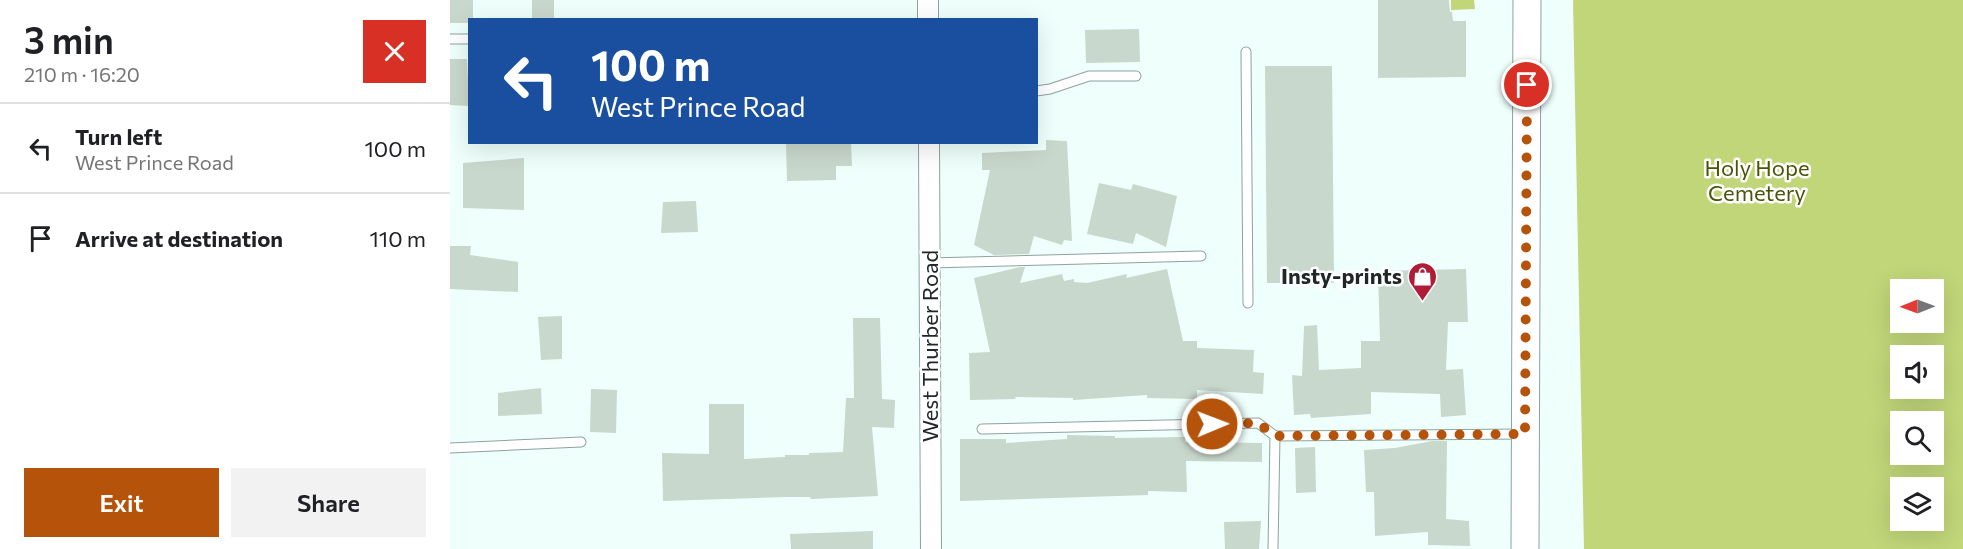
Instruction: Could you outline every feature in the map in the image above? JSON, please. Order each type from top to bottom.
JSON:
[{"type":"main road","points":[[1525,549],[1527,0]]},
{"type":"street","points":[[928,0],[928,18]]},
{"type":"street","name":"West Thurber Road","points":[[928,144],[930,549]]},
{"type":"lane","points":[[450,39],[468,39]]},
{"type":"lane","points":[[1246,52],[1248,303]]},
{"type":"lane","points":[[1038,91],[1089,76],[1136,76]]},
{"type":"lane","points":[[929,263],[1201,256]]},
{"type":"lane","points":[[982,429],[1258,423],[1275,436],[1525,434]]},
{"type":"lane","points":[[1273,549],[1275,436]]},
{"type":"lane","points":[[450,448],[581,442]]},
{"type":"green space","points":[[1451,0],[1474,0],[1475,9],[1451,10]]},
{"type":"green space","name":"Holy Hope Cemetery","points":[[1573,0],[1963,0],[1963,549],[1584,549]]},
{"type":"building","points":[[450,0],[473,0],[473,18],[468,18],[468,23],[450,23]]},
{"type":"building","points":[[532,0],[554,0],[554,18],[532,18]]},
{"type":"building","points":[[1378,0],[1449,0],[1453,21],[1466,21],[1466,77],[1378,78]]},
{"type":"building","points":[[1139,29],[1140,62],[1086,63],[1085,30]]},
{"type":"building","points":[[450,59],[467,59],[468,106],[450,105]]},
{"type":"building","points":[[1265,66],[1332,66],[1334,283],[1267,283]]},
{"type":"building","points":[[1046,140],[1067,141],[1072,241],[1064,240],[1062,245],[1034,236],[1029,254],[994,255],[974,245],[990,170],[982,170],[982,153],[1046,150]]},
{"type":"building","points":[[786,144],[851,144],[852,166],[836,166],[836,180],[787,181]]},
{"type":"building","points":[[524,158],[524,210],[463,208],[463,163]]},
{"type":"building","points":[[1099,183],[1131,190],[1133,184],[1177,196],[1166,247],[1136,233],[1133,244],[1087,234]]},
{"type":"building","points":[[696,201],[698,232],[661,233],[663,202]]},
{"type":"building","points":[[450,246],[471,246],[470,255],[518,262],[518,292],[450,289]]},
{"type":"building","points":[[1025,267],[1020,283],[1062,274],[1064,281],[1074,279],[1074,282],[1087,283],[1127,274],[1126,278],[1167,269],[1183,341],[1197,341],[1197,348],[1254,350],[1253,372],[1264,373],[1263,394],[1197,390],[1197,399],[1147,398],[1147,395],[1073,400],[1073,398],[1015,397],[1016,399],[970,400],[969,353],[990,352],[974,278]]},
{"type":"building","points":[[1466,269],[1468,322],[1448,322],[1446,370],[1463,369],[1466,415],[1441,417],[1440,394],[1371,392],[1371,414],[1311,418],[1310,414],[1294,415],[1292,375],[1302,376],[1304,326],[1317,325],[1319,370],[1361,368],[1361,341],[1380,341],[1378,271]]},
{"type":"building","points":[[562,316],[562,359],[541,360],[538,317]]},
{"type":"building","points":[[853,318],[880,318],[882,399],[895,400],[894,428],[872,427],[878,496],[663,501],[662,453],[709,454],[709,404],[744,404],[744,459],[843,452],[846,398],[854,398]]},
{"type":"building","points":[[541,388],[542,414],[498,416],[498,393]]},
{"type":"building","points":[[591,389],[617,390],[616,433],[590,432]]},
{"type":"building","points":[[1067,435],[1115,436],[1115,438],[1185,437],[1185,442],[1262,443],[1262,462],[1186,461],[1187,492],[1148,491],[1148,495],[960,501],[960,439],[1006,439],[1006,443],[1067,439]]},
{"type":"building","points":[[1432,441],[1447,441],[1446,519],[1469,521],[1470,546],[1428,545],[1428,532],[1375,536],[1374,492],[1366,492],[1364,450],[1395,448]]},
{"type":"building","points":[[1315,447],[1316,492],[1296,493],[1295,448]]},
{"type":"building","points":[[1261,521],[1259,549],[1225,549],[1224,522]]},
{"type":"building","points":[[873,531],[873,549],[791,549],[790,534]]},
{"type":"place","name":"Insty-prints","points":[[1423,302]]},
{"type":"route","points":[[1212,424],[1258,423],[1275,436],[1525,434],[1527,85]]}]
